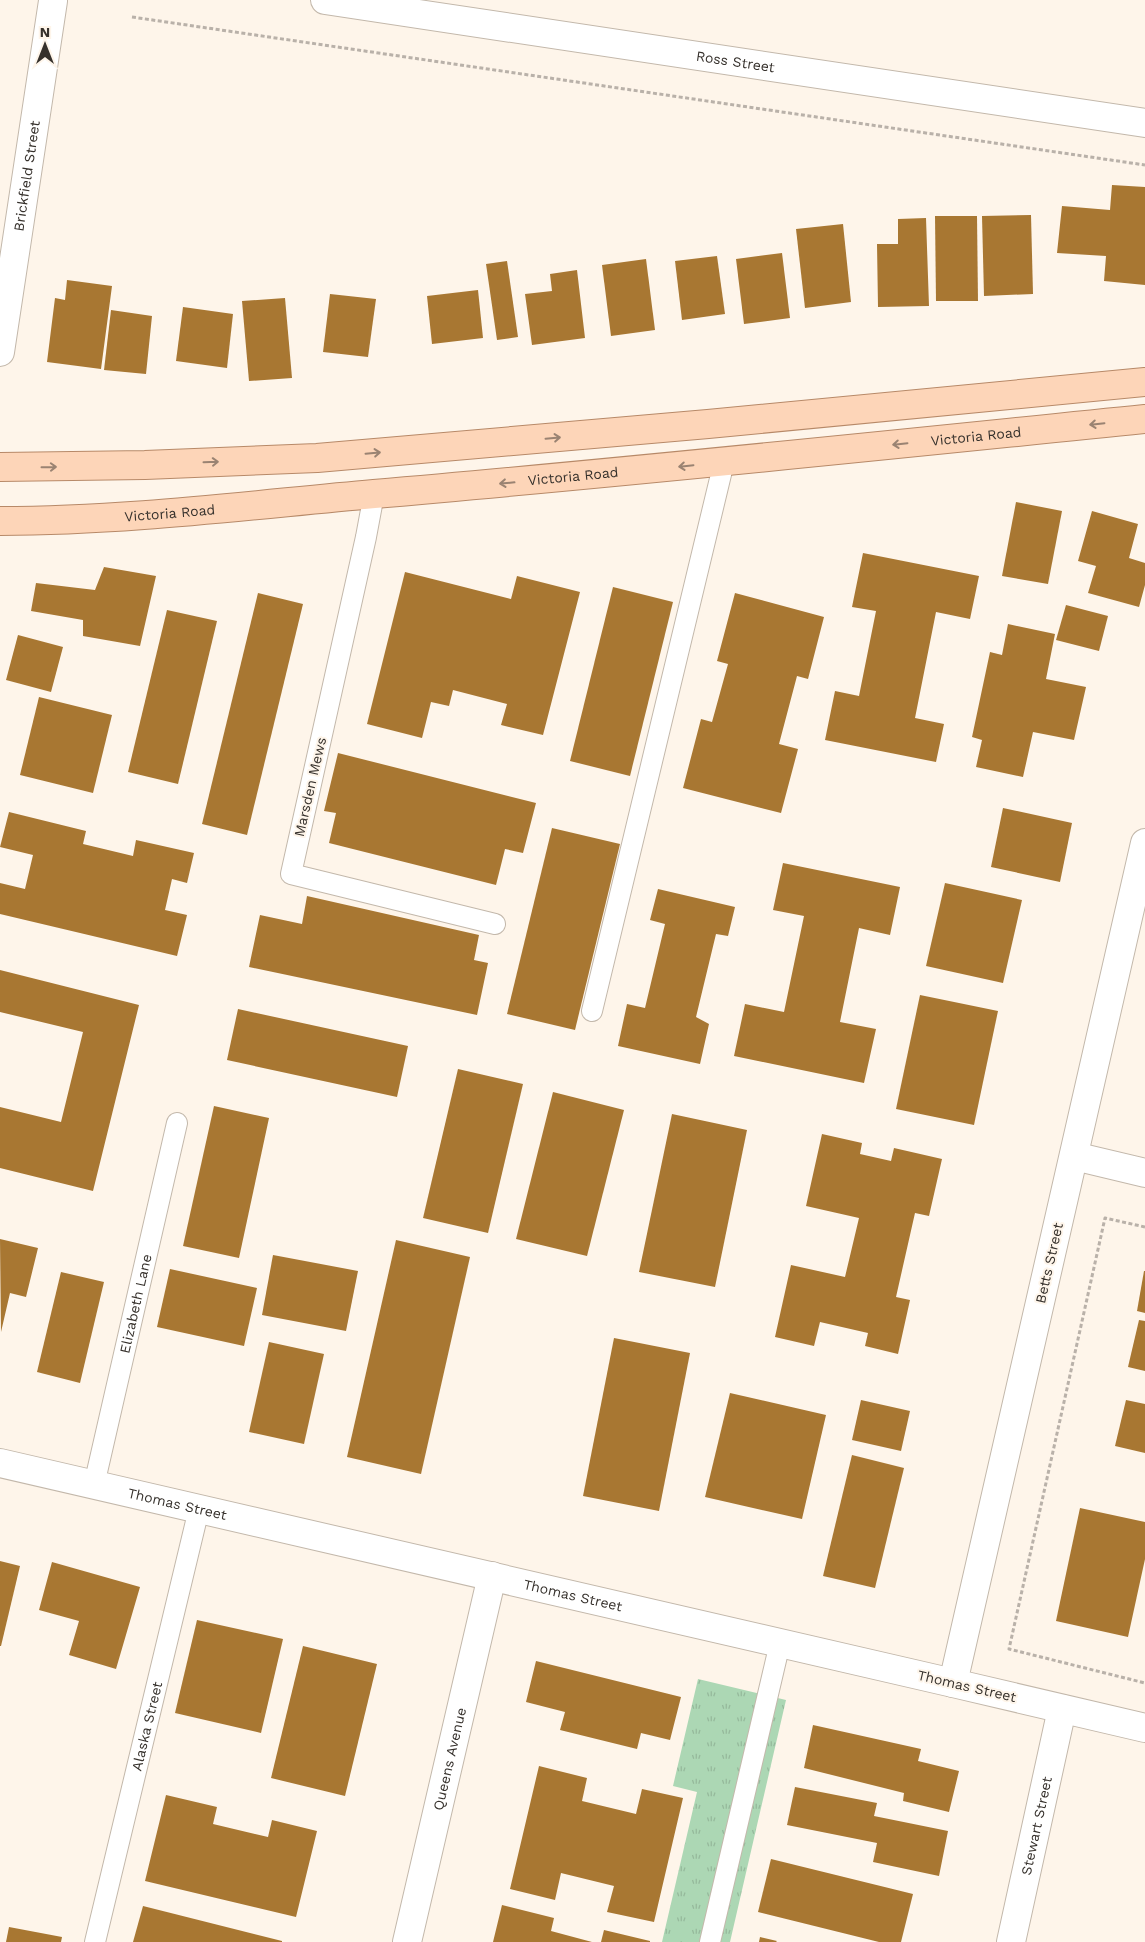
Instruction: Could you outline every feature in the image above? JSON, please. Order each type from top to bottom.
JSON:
[{"type":"main road","points":[[0,467],[145,465],[317,458],[718,423],[1145,382]]},
{"type":"main road","name":"Victoria Road","points":[[0,521],[52,521],[374,494],[724,462],[1145,418]]},
{"type":"street","points":[[52,0],[70,0]]},
{"type":"street","name":"Brickfield Street","points":[[0,352],[52,0]]},
{"type":"street","name":"Ross Street","points":[[325,0],[1145,123]]},
{"type":"street","name":"Betts Street","points":[[953,1683],[1145,843]]},
{"type":"street","points":[[1074,1156],[1145,1172]]},
{"type":"street","name":"Thomas Street","points":[[0,1463],[1145,1728]]},
{"type":"street","name":"Queens Avenue","points":[[407,1942],[492,1576]]},
{"type":"street","name":"Stewart Street","points":[[1011,1942],[1062,1709]]},
{"type":"lane","points":[[592,1011],[724,462]]},
{"type":"lane","name":"Marsden Mews","points":[[374,494],[291,874],[495,924]]},
{"type":"lane","name":"Elizabeth Lane","points":[[94,1485],[177,1123]]},
{"type":"lane","name":"Alaska Street","points":[[95,1942],[199,1509]]},
{"type":"lane","points":[[710,1942],[780,1643]]},
{"type":"path","points":[[132,17],[1145,165]]},
{"type":"path","points":[[1145,1227],[1105,1218],[1009,1649],[1145,1683]]},
{"type":"green space","points":[[698,1679],[786,1700],[730,1942],[662,1942],[697,1792],[673,1786]]},
{"type":"building","points":[[1112,185],[1145,187],[1145,285],[1104,281],[1106,256],[1057,253],[1062,206],[1110,210]]},
{"type":"building","points":[[1031,215],[1033,294],[984,296],[982,216]]},
{"type":"building","points":[[935,216],[977,216],[978,301],[936,301]]},
{"type":"building","points":[[926,218],[929,306],[878,307],[877,244],[898,244],[898,219]]},
{"type":"building","points":[[843,224],[851,302],[805,308],[796,229]]},
{"type":"building","points":[[782,253],[790,318],[744,324],[736,259]]},
{"type":"building","points":[[717,256],[725,314],[682,320],[675,261]]},
{"type":"building","points":[[646,259],[655,330],[611,336],[602,265]]},
{"type":"building","points":[[507,261],[518,337],[497,340],[486,264]]},
{"type":"building","points":[[577,270],[585,338],[532,345],[525,294],[552,291],[550,274]]},
{"type":"building","points":[[67,280],[112,286],[101,369],[47,362],[55,298],[65,300]]},
{"type":"building","points":[[478,290],[483,338],[432,344],[427,296]]},
{"type":"building","points":[[330,294],[376,299],[368,357],[323,352]]},
{"type":"building","points":[[285,298],[292,378],[249,381],[242,301]]},
{"type":"building","points":[[183,307],[233,314],[227,368],[176,361]]},
{"type":"building","points":[[111,310],[152,316],[146,374],[104,370]]},
{"type":"building","points":[[1016,502],[1062,511],[1048,584],[1002,576]]},
{"type":"building","points":[[1092,511],[1138,524],[1129,558],[1145,563],[1145,585],[1139,607],[1088,593],[1096,566],[1078,561]]},
{"type":"building","points":[[863,553],[979,576],[970,619],[936,612],[915,718],[944,724],[936,762],[825,740],[835,691],[859,696],[876,611],[852,607]]},
{"type":"building","points":[[104,567],[156,576],[140,646],[83,636],[83,620],[31,611],[36,583],[95,590]]},
{"type":"building","points":[[405,572],[511,599],[517,576],[580,592],[543,735],[501,725],[507,704],[453,690],[449,706],[431,702],[422,738],[367,724]]},
{"type":"building","points":[[613,587],[673,602],[630,776],[570,761]]},
{"type":"building","points":[[258,593],[303,604],[247,835],[202,824]]},
{"type":"building","points":[[735,593],[824,617],[808,679],[797,676],[779,744],[798,749],[781,813],[683,788],[701,719],[712,722],[728,664],[717,661]]},
{"type":"building","points":[[1066,605],[1108,616],[1099,651],[1056,640]]},
{"type":"building","points":[[167,610],[217,621],[178,784],[128,772]]},
{"type":"building","points":[[1008,624],[1055,634],[1046,679],[1086,687],[1074,740],[1033,732],[1023,777],[976,767],[982,740],[972,737],[990,652],[1002,655]]},
{"type":"building","points":[[18,635],[63,647],[51,692],[6,680]]},
{"type":"building","points":[[39,697],[112,715],[93,793],[20,775]]},
{"type":"building","points":[[338,753],[536,803],[523,853],[505,849],[496,885],[329,843],[336,813],[324,811]]},
{"type":"building","points":[[1003,808],[1072,823],[1060,882],[991,867]]},
{"type":"building","points":[[9,812],[86,831],[83,844],[133,856],[136,840],[194,853],[187,883],[172,879],[165,910],[187,915],[177,956],[0,914],[0,883],[25,889],[33,855],[0,847]]},
{"type":"building","points":[[552,828],[620,844],[575,1030],[507,1014]]},
{"type":"building","points":[[783,863],[900,887],[890,935],[859,928],[840,1022],[876,1029],[864,1083],[734,1056],[745,1004],[784,1012],[804,916],[773,910]]},
{"type":"building","points":[[945,883],[1022,900],[1003,983],[926,966]]},
{"type":"building","points":[[658,889],[735,907],[728,936],[716,934],[696,1017],[709,1024],[700,1064],[618,1046],[627,1004],[645,1008],[665,924],[650,920]]},
{"type":"building","points":[[307,896],[479,935],[474,960],[488,963],[477,1015],[249,967],[260,915],[302,924]]},
{"type":"building","points":[[0,970],[139,1005],[93,1191],[0,1168],[0,1107],[61,1122],[83,1032],[0,1012]]},
{"type":"building","points":[[920,995],[998,1011],[974,1125],[896,1109]]},
{"type":"building","points":[[238,1009],[408,1046],[397,1097],[227,1060]]},
{"type":"building","points":[[458,1069],[523,1084],[488,1233],[423,1218]]},
{"type":"building","points":[[553,1092],[624,1110],[587,1256],[516,1239]]},
{"type":"building","points":[[214,1106],[269,1118],[239,1258],[183,1246]]},
{"type":"building","points":[[672,1114],[747,1130],[715,1287],[639,1272]]},
{"type":"building","points":[[822,1134],[862,1143],[860,1154],[891,1161],[894,1148],[942,1159],[929,1216],[915,1213],[896,1297],[910,1300],[898,1354],[865,1346],[868,1333],[820,1322],[814,1346],[775,1337],[791,1265],[845,1277],[859,1218],[806,1206]]},
{"type":"building","points":[[0,1239],[38,1248],[26,1297],[10,1293],[1,1332]]},
{"type":"building","points":[[396,1240],[470,1257],[421,1474],[347,1457]]},
{"type":"building","points":[[273,1255],[358,1271],[346,1331],[262,1315]]},
{"type":"building","points":[[170,1269],[257,1288],[244,1346],[157,1327]]},
{"type":"building","points":[[1145,1271],[1145,1313],[1137,1311]]},
{"type":"building","points":[[61,1272],[104,1282],[80,1383],[37,1372]]},
{"type":"building","points":[[1139,1320],[1145,1321],[1145,1371],[1128,1367]]},
{"type":"building","points":[[614,1338],[690,1353],[659,1511],[583,1496]]},
{"type":"building","points":[[269,1342],[324,1354],[304,1444],[249,1432]]},
{"type":"building","points":[[730,1393],[826,1415],[802,1519],[705,1497]]},
{"type":"building","points":[[861,1400],[910,1411],[901,1451],[852,1440]]},
{"type":"building","points":[[1126,1400],[1145,1404],[1145,1453],[1115,1446]]},
{"type":"building","points":[[852,1455],[904,1468],[875,1588],[823,1576]]},
{"type":"building","points":[[1080,1508],[1145,1522],[1145,1559],[1128,1637],[1056,1621]]},
{"type":"building","points":[[0,1561],[20,1566],[1,1646],[0,1646]]},
{"type":"building","points":[[52,1562],[140,1587],[116,1669],[69,1655],[79,1621],[39,1610]]},
{"type":"building","points":[[197,1620],[283,1639],[261,1733],[175,1713]]},
{"type":"building","points":[[303,1646],[377,1664],[345,1796],[271,1778]]},
{"type":"building","points":[[536,1661],[681,1697],[670,1740],[641,1733],[637,1749],[560,1730],[565,1712],[526,1702]]},
{"type":"building","points":[[813,1725],[921,1749],[918,1761],[959,1771],[949,1812],[903,1801],[904,1793],[804,1768]]},
{"type":"building","points":[[539,1766],[587,1778],[582,1801],[636,1814],[642,1789],[683,1798],[654,1922],[607,1912],[614,1886],[561,1873],[555,1900],[510,1889]]},
{"type":"building","points":[[795,1787],[877,1803],[874,1816],[948,1831],[939,1876],[873,1862],[877,1843],[787,1825]]},
{"type":"building","points":[[166,1795],[217,1807],[213,1824],[268,1837],[272,1820],[317,1831],[296,1917],[145,1881]]},
{"type":"building","points":[[771,1859],[913,1894],[901,1942],[879,1942],[758,1912]]},
{"type":"building","points":[[502,1905],[554,1918],[551,1931],[592,1942],[493,1942]]},
{"type":"building","points":[[143,1906],[282,1941],[282,1942],[133,1942]]},
{"type":"building","points":[[9,1927],[62,1937],[61,1942],[6,1942]]},
{"type":"building","points":[[604,1930],[650,1941],[650,1942],[601,1942]]},
{"type":"building","points":[[760,1937],[777,1941],[759,1942]]}]
